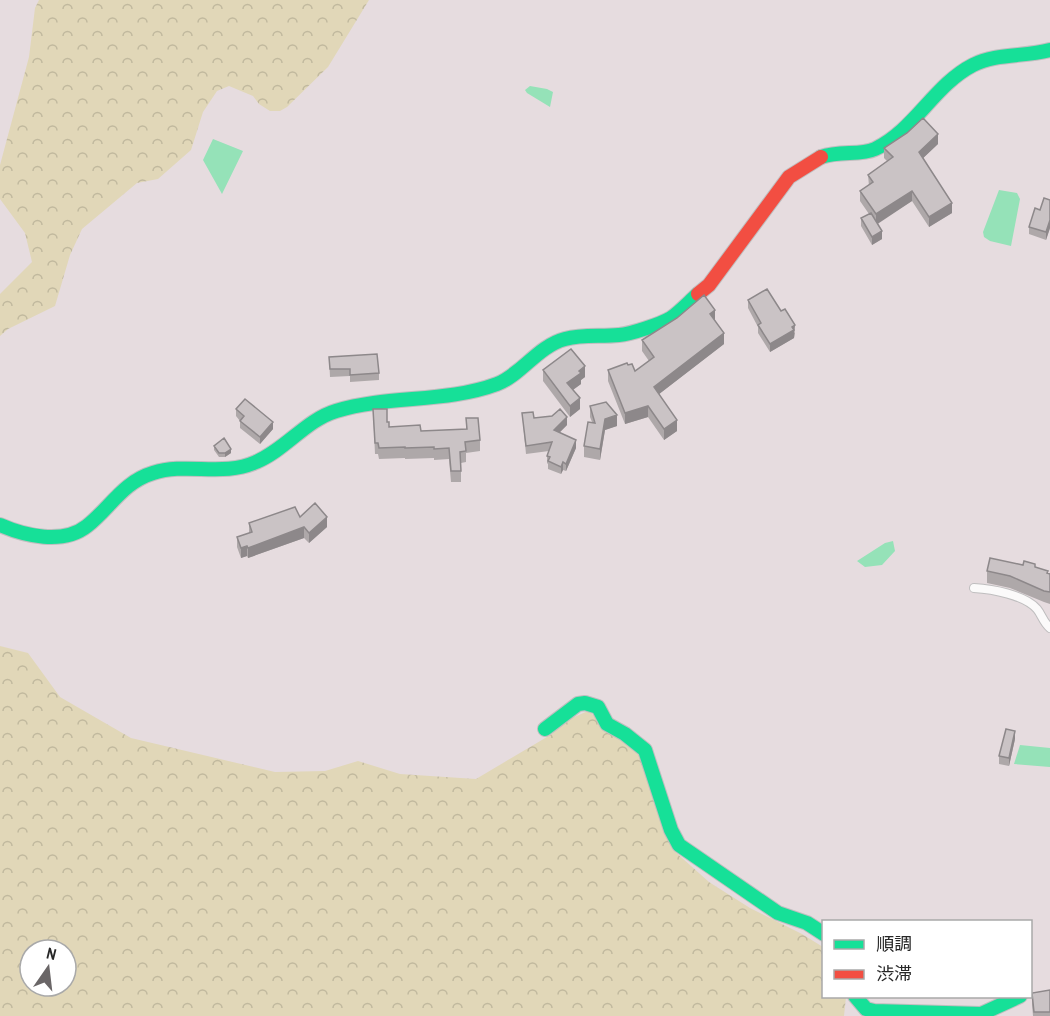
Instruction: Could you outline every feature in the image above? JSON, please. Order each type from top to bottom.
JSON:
[{"type":"street","points":[[0,525],[14,531],[40,536],[69,535],[87,527],[127,484],[146,475],[176,468],[227,470],[243,466],[256,462],[322,417],[335,411],[379,402],[455,394],[483,388],[500,383],[548,346],[565,339],[593,335],[623,335],[669,319],[709,285],[789,177],[798,170],[824,156],[845,152],[867,152],[889,141],[966,70],[978,64],[993,59],[1030,56],[1050,50]]},
{"type":"street","points":[[545,729],[578,704],[585,703],[598,707],[607,724],[625,734],[645,750],[671,830],[679,845],[778,912],[807,923],[822,933]]},
{"type":"street","points":[[857,998],[866,1009],[874,1011],[970,1014],[985,1013],[1016,998]]},
{"type":"lane","points":[[974,588],[993,589],[1029,604],[1038,610],[1042,620],[1050,628]]},
{"type":"green space","points":[[39,0],[369,0],[328,67],[287,107],[280,111],[270,111],[259,104],[253,96],[229,86],[217,91],[203,112],[191,150],[158,179],[137,183],[82,229],[70,255],[55,306],[8,329],[0,336],[0,294],[32,262],[25,233],[0,199],[0,165],[29,57],[35,8]]},
{"type":"green space","points":[[0,646],[28,653],[60,697],[131,738],[275,772],[325,771],[358,761],[400,774],[476,779],[552,734],[565,721],[588,711],[642,753],[672,849],[709,882],[750,908],[822,946],[822,998],[846,998],[844,1016],[0,1016]]},
{"type":"shaded area","points":[[530,86],[553,92],[550,107],[527,93],[525,90]]},
{"type":"shaded area","points":[[213,139],[243,151],[222,194],[203,160]]},
{"type":"shaded area","points":[[999,190],[1017,193],[1020,199],[1011,246],[990,241],[984,237],[983,232]]},
{"type":"shaded area","points":[[893,541],[895,551],[882,565],[865,567],[857,561],[885,543]]},
{"type":"shaded area","points":[[1020,745],[1050,748],[1050,767],[1014,764]]},
{"type":"building","points":[[923,118],[938,134],[919,152],[952,203],[929,217],[912,191],[876,214],[860,191],[873,182],[868,175],[893,157],[884,148],[907,133]]},
{"type":"building","points":[[1044,198],[1050,200],[1050,220],[1046,232],[1029,227],[1035,208],[1040,210]]},
{"type":"building","points":[[871,213],[882,231],[872,237],[861,218]]},
{"type":"building","points":[[767,289],[781,311],[785,309],[795,325],[792,327],[794,330],[770,344],[758,325],[761,323],[748,300]]},
{"type":"building","points":[[704,295],[715,310],[710,314],[724,333],[654,387],[677,420],[664,429],[648,406],[625,413],[608,370],[627,363],[632,364],[635,371],[654,357],[642,340],[677,318]]},
{"type":"building","points":[[571,349],[585,366],[579,371],[581,373],[567,383],[580,398],[570,406],[543,370]]},
{"type":"building","points":[[377,354],[379,373],[350,375],[350,369],[330,369],[329,357]]},
{"type":"building","points":[[245,399],[273,422],[260,437],[240,421],[244,416],[236,409]]},
{"type":"building","points":[[606,402],[617,415],[605,419],[600,449],[584,446],[588,422],[595,423],[590,406]]},
{"type":"building","points":[[373,409],[387,409],[389,427],[420,425],[421,431],[467,429],[466,418],[478,418],[480,440],[465,442],[466,451],[460,452],[461,471],[451,471],[449,448],[379,448],[378,443],[375,443]]},
{"type":"building","points":[[560,409],[567,417],[554,430],[576,440],[566,464],[563,462],[561,467],[548,461],[550,457],[547,456],[552,442],[526,446],[522,413],[533,412],[534,418],[552,416]]},
{"type":"building","points":[[224,438],[231,449],[225,453],[219,453],[214,446]]},
{"type":"building","points":[[315,503],[327,517],[309,533],[304,527],[248,548],[247,546],[241,548],[237,537],[252,532],[249,523],[295,507],[300,517]]},
{"type":"building","points":[[990,558],[1023,565],[1024,561],[1048,571],[1050,592],[1010,576],[987,571]]},
{"type":"building","points":[[1006,729],[1015,731],[1009,758],[999,756]]},
{"type":"building","points":[[1050,990],[1050,1012],[1034,1012],[1032,993]]},
{"type":"traffic: fast","points":[[821,157],[869,151],[889,141],[902,131],[947,84],[973,65],[1001,57],[1050,50]]},
{"type":"traffic: fast","points":[[0,525],[44,537],[77,532],[87,526],[125,489],[142,477],[166,470],[231,469],[243,466],[267,457],[315,421],[336,411],[376,403],[458,394],[497,384],[506,380],[555,343],[572,337],[619,335],[646,328],[671,318],[698,294]]},
{"type":"traffic: fast","points":[[545,729],[578,704],[585,703],[598,707],[607,724],[625,734],[645,750],[671,830],[679,845],[778,913],[807,923],[822,933]]},
{"type":"traffic: fast","points":[[857,998],[866,1009],[874,1011],[981,1014],[1016,998]]},
{"type":"traffic: jam","points":[[698,294],[709,285],[789,177],[821,157]]}]
